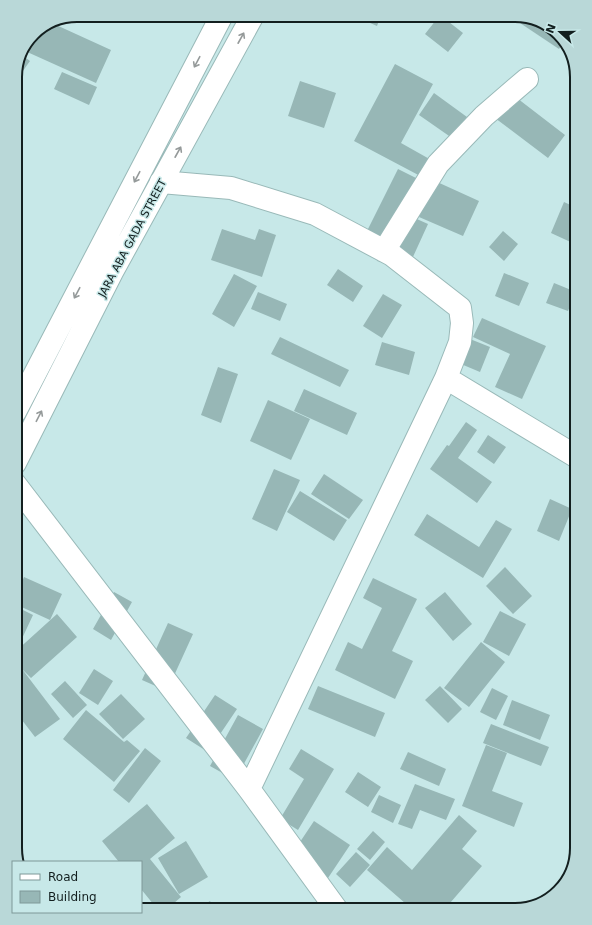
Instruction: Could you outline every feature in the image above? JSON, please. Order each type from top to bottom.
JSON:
[{"type":"street","name":"JARA ABA GADA STREET","points":[[22,399],[218,22]]},
{"type":"street","name":"JARA ABA GADA STREET","points":[[22,449],[112,272],[249,22]]},
{"type":"street","points":[[384,251],[438,164],[484,116],[527,79]]},
{"type":"street","points":[[161,182],[231,188],[315,214],[392,255],[460,308],[462,323],[460,342],[446,378],[249,789]]},
{"type":"street","points":[[446,378],[570,453]]},
{"type":"street","points":[[22,493],[249,789],[332,903]]},
{"type":"building","points":[[368,22],[378,22],[377,26]]},
{"type":"building","points":[[434,22],[449,22],[463,33],[448,52],[425,34]]},
{"type":"building","points":[[518,22],[533,25],[539,28],[540,36]]},
{"type":"building","points":[[57,26],[111,50],[96,83],[28,52],[31,46],[46,31]]},
{"type":"building","points":[[25,58],[30,61],[22,72]]},
{"type":"building","points":[[395,64],[433,84],[401,143],[433,161],[424,178],[354,141]]},
{"type":"building","points":[[62,72],[97,87],[89,105],[54,89]]},
{"type":"building","points":[[300,81],[336,93],[324,128],[288,116]]},
{"type":"building","points":[[434,93],[467,117],[452,138],[419,115]]},
{"type":"building","points":[[513,95],[565,135],[548,158],[495,118]]},
{"type":"building","points":[[398,169],[426,183],[390,253],[363,239]]},
{"type":"building","points":[[435,181],[479,201],[463,236],[419,217]]},
{"type":"building","points":[[564,202],[570,205],[570,242],[551,233]]},
{"type":"building","points":[[410,216],[428,224],[412,259],[395,251]]},
{"type":"building","points":[[222,229],[255,240],[259,229],[276,235],[262,277],[211,260]]},
{"type":"building","points":[[503,231],[518,244],[504,261],[489,247]]},
{"type":"building","points":[[338,269],[363,286],[353,302],[327,285]]},
{"type":"building","points":[[504,273],[529,283],[519,306],[495,296]]},
{"type":"building","points":[[234,274],[257,286],[234,327],[212,314]]},
{"type":"building","points":[[554,283],[570,290],[570,306],[568,311],[546,303]]},
{"type":"building","points":[[258,292],[287,304],[280,321],[251,309]]},
{"type":"building","points":[[383,294],[402,305],[382,338],[363,326]]},
{"type":"building","points":[[482,318],[546,346],[522,399],[495,387],[510,354],[473,337]]},
{"type":"building","points":[[280,337],[349,370],[340,387],[271,354]]},
{"type":"building","points":[[470,339],[490,347],[480,372],[461,364]]},
{"type":"building","points":[[382,342],[415,352],[409,375],[375,365]]},
{"type":"building","points":[[218,367],[238,374],[221,423],[201,415]]},
{"type":"building","points":[[304,389],[357,413],[347,435],[294,411]]},
{"type":"building","points":[[268,400],[310,419],[291,460],[250,441]]},
{"type":"building","points":[[466,422],[477,430],[458,458],[492,482],[477,503],[430,469]]},
{"type":"building","points":[[488,435],[506,447],[494,464],[477,452]]},
{"type":"building","points":[[274,469],[300,480],[277,531],[252,519]]},
{"type":"building","points":[[324,474],[363,500],[349,519],[311,494]]},
{"type":"building","points":[[300,491],[347,520],[334,541],[287,512]]},
{"type":"building","points":[[550,499],[570,508],[570,514],[559,541],[537,531]]},
{"type":"building","points":[[427,514],[479,547],[496,520],[512,529],[483,578],[414,535]]},
{"type":"building","points":[[505,567],[532,596],[513,614],[486,586]]},
{"type":"building","points":[[24,577],[62,594],[50,620],[22,607],[22,582]]},
{"type":"building","points":[[373,578],[417,599],[392,651],[413,661],[395,699],[335,670],[348,642],[362,649],[382,608],[363,598]]},
{"type":"building","points":[[114,592],[132,602],[111,640],[93,629]]},
{"type":"building","points":[[445,592],[472,624],[453,641],[425,608]]},
{"type":"building","points":[[22,610],[33,615],[22,639]]},
{"type":"building","points":[[500,611],[526,624],[509,656],[483,642]]},
{"type":"building","points":[[57,614],[77,637],[31,678],[22,669],[22,646]]},
{"type":"building","points":[[168,623],[193,634],[167,691],[142,680]]},
{"type":"building","points":[[481,642],[505,662],[469,707],[444,688]]},
{"type":"building","points":[[22,669],[60,719],[35,737],[22,720]]},
{"type":"building","points":[[94,669],[113,681],[98,705],[79,693]]},
{"type":"building","points":[[65,681],[87,705],[73,718],[51,694]]},
{"type":"building","points":[[318,686],[385,713],[375,737],[308,709]]},
{"type":"building","points":[[440,686],[462,709],[448,723],[425,700]]},
{"type":"building","points":[[492,688],[508,696],[496,720],[480,712]]},
{"type":"building","points":[[121,694],[145,719],[123,739],[99,714]]},
{"type":"building","points":[[215,695],[237,709],[208,752],[186,738]]},
{"type":"building","points":[[512,700],[550,715],[540,740],[503,725]]},
{"type":"building","points":[[86,710],[124,742],[127,740],[140,751],[114,782],[63,739]]},
{"type":"building","points":[[238,715],[263,729],[235,780],[210,766]]},
{"type":"building","points":[[491,724],[549,747],[541,766],[483,743]]},
{"type":"building","points":[[486,745],[507,753],[492,791],[523,803],[514,827],[462,806]]},
{"type":"building","points":[[145,748],[161,761],[129,803],[113,790]]},
{"type":"building","points":[[301,749],[334,769],[298,830],[280,819],[304,779],[289,769]]},
{"type":"building","points":[[408,752],[446,769],[439,786],[400,769]]},
{"type":"building","points":[[358,772],[381,787],[368,807],[345,792]]},
{"type":"building","points":[[415,784],[455,799],[446,820],[420,810],[412,829],[398,824]]},
{"type":"building","points":[[379,795],[401,805],[393,823],[371,812]]},
{"type":"building","points":[[147,804],[175,838],[150,859],[181,897],[174,903],[152,903],[142,890],[142,861],[118,861],[102,841]]},
{"type":"building","points":[[459,815],[477,831],[462,849],[482,866],[450,903],[405,903],[367,870],[387,847],[412,870]]},
{"type":"building","points":[[314,821],[350,845],[328,878],[292,854]]},
{"type":"building","points":[[373,831],[385,842],[370,860],[357,849]]},
{"type":"building","points":[[186,841],[208,877],[179,894],[158,858]]},
{"type":"building","points":[[356,852],[370,865],[350,887],[336,874]]}]
